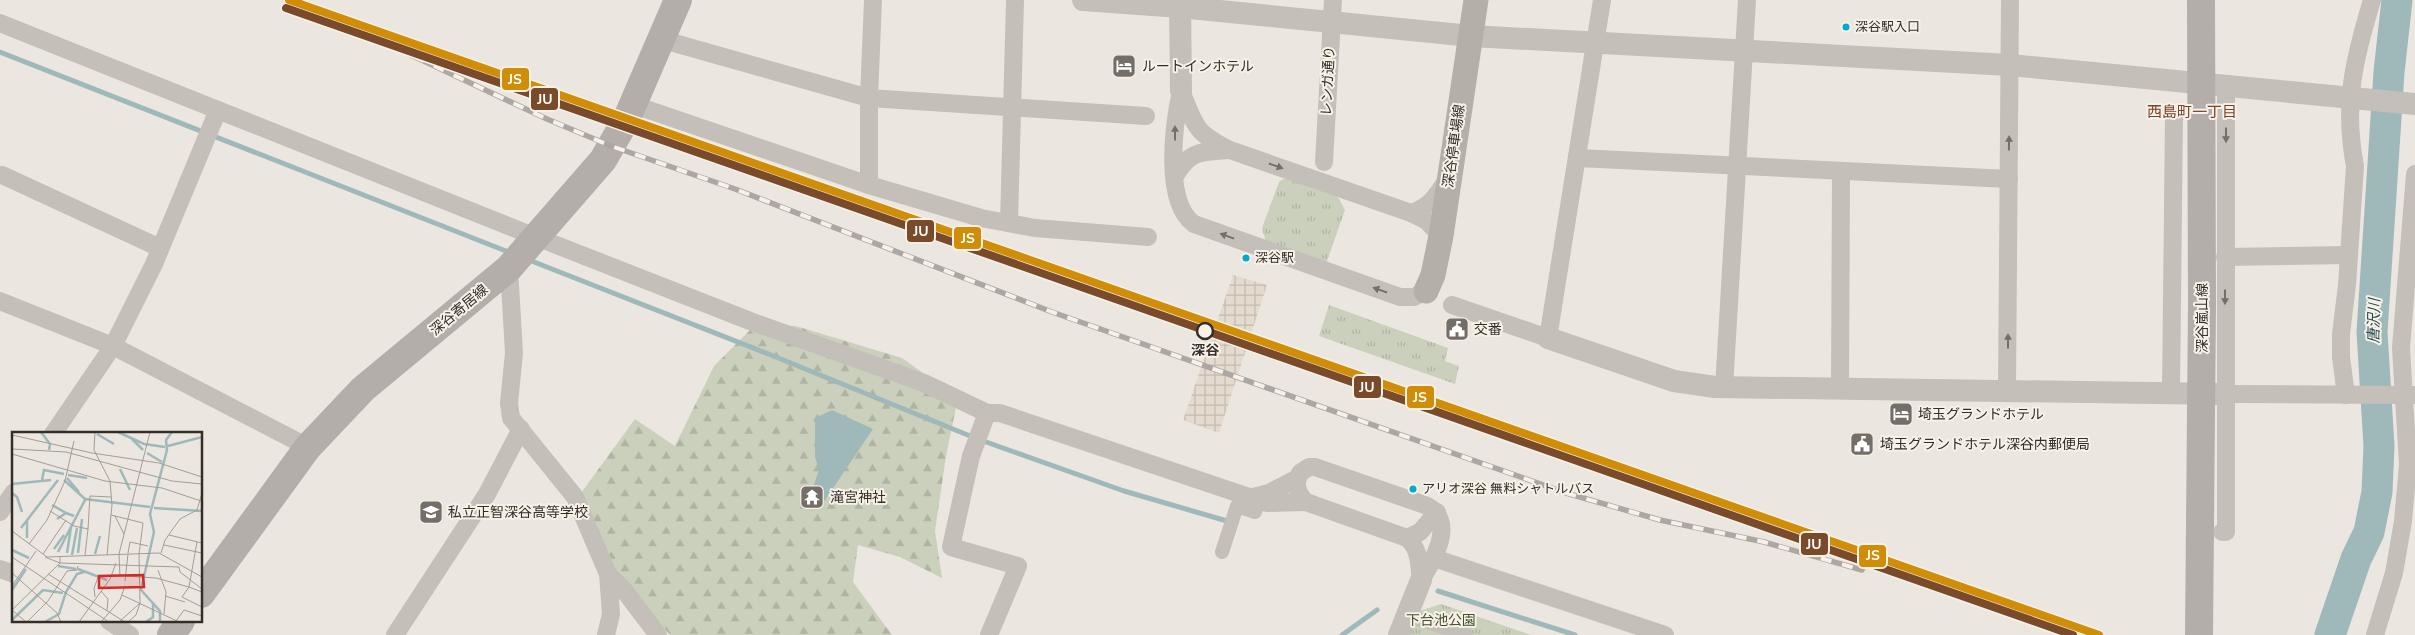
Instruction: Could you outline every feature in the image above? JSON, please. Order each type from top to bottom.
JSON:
[{"type":"main road","name":"深谷寄居線","points":[[202,593],[308,447],[363,389],[509,268],[609,151],[627,118],[678,0]]},
{"type":"main road","name":"深谷停車場線","points":[[1426,291],[1433,275],[1441,236],[1476,0]]},
{"type":"main road","name":"深谷嵐山線","points":[[2199,635],[2202,304],[2214,85],[2201,0]]},
{"type":"main road","points":[[171,635],[180,622]]},
{"type":"street","points":[[869,186],[869,98],[873,0]]},
{"type":"street","points":[[1008,223],[1015,0]]},
{"type":"street","points":[[1083,0],[1180,4],[1332,23],[1471,36],[2010,66],[2415,104]]},
{"type":"street","name":"レンガ通り","points":[[1324,162],[1333,0]]},
{"type":"street","points":[[1548,338],[1602,0]]},
{"type":"street","points":[[1724,388],[1736,166],[1748,0]]},
{"type":"street","points":[[2007,390],[2010,0]]},
{"type":"street","points":[[2350,394],[2341,358],[2341,334],[2355,166],[2349,137],[2354,98],[2356,53],[2372,0]]},
{"type":"street","points":[[1180,4],[1182,91],[1175,118],[1175,176],[1177,198],[1187,219],[1194,224],[1400,297],[1414,297],[1426,291]]},
{"type":"street","points":[[0,23],[216,114],[533,240],[924,383],[986,416],[1000,413],[1267,503],[1306,502],[1407,538],[1415,547],[1426,566],[1665,635]]},
{"type":"street","points":[[660,40],[869,98],[1146,116]]},
{"type":"street","points":[[2214,85],[2225,257],[2226,532],[2222,532]]},
{"type":"street","points":[[1182,91],[1194,121],[1203,136],[1230,150],[1411,213],[1427,221],[1441,236]]},
{"type":"street","points":[[643,108],[869,186],[981,218],[1035,228],[1148,237]]},
{"type":"street","points":[[54,432],[113,346],[160,248],[216,114]]},
{"type":"street","points":[[2171,393],[2174,114]]},
{"type":"street","points":[[1175,176],[1191,155],[1201,152],[1230,150]]},
{"type":"street","points":[[1578,158],[2009,179]]},
{"type":"street","points":[[1840,389],[1841,171]]},
{"type":"street","points":[[1411,213],[1423,208],[1434,200],[1450,174]]},
{"type":"street","points":[[2375,635],[2394,573],[2403,521],[2408,465],[2402,332],[2415,174]]},
{"type":"street","points":[[2,175],[160,248]]},
{"type":"street","points":[[2225,257],[2349,255]]},
{"type":"street","points":[[509,268],[514,353],[509,404],[511,418],[575,497],[608,574],[658,635]]},
{"type":"street","points":[[0,301],[113,346],[308,447]]},
{"type":"street","points":[[1452,305],[1674,381],[1724,388],[2226,394],[2405,394]]},
{"type":"street","points":[[986,416],[971,456],[952,547],[1018,566],[989,635]]},
{"type":"street","points":[[395,635],[486,494],[521,429]]},
{"type":"street","points":[[1222,552],[1237,506],[1255,512],[1257,507],[1238,501],[1247,495],[1269,493],[1298,478],[1304,470],[1315,467],[1425,505],[1437,512],[1441,519],[1442,528],[1403,625],[1466,635]]},
{"type":"street","points":[[1298,478],[1298,491],[1306,502]]},
{"type":"street","points":[[0,512],[12,495]]},
{"type":"street","points":[[1407,538],[1420,532],[1437,512]]},
{"type":"street","points":[[0,569],[12,573]]},
{"type":"street","points":[[606,635],[611,614],[608,574]]},
{"type":"street","points":[[110,622],[130,635]]},
{"type":"green space","points":[[1283,179],[1289,179],[1337,195],[1345,210],[1326,264],[1266,242],[1262,228],[1279,182]]},
{"type":"green space","points":[[1329,305],[1448,348],[1445,361],[1459,366],[1455,384],[1319,336]]},
{"type":"green space","points":[[755,325],[796,326],[902,358],[958,398],[946,456],[935,531],[942,578],[900,557],[858,545],[853,582],[892,635],[670,635],[610,565],[581,493],[635,419],[675,446],[714,366]]},
{"type":"green space","name":"下台池公園","points":[[1441,604],[1531,635],[1399,635],[1407,615]]},
{"type":"shaded area","points":[[1233,275],[1267,285],[1219,433],[1183,420]]},
{"type":"water","points":[[832,410],[873,429],[823,503],[815,503],[810,496],[819,470],[815,457],[815,418]]},
{"type":"waterway","name":"唐沢川","points":[[2330,635],[2356,559],[2369,532],[2377,492],[2379,446],[2372,332],[2389,72],[2397,0]]},
{"type":"waterway","points":[[0,52],[511,253]]},
{"type":"waterway","points":[[529,260],[975,438],[1124,491],[1227,521]]},
{"type":"waterway","points":[[1438,591],[1575,635]]},
{"type":"waterway","points":[[1342,635],[1377,610]]},
{"type":"railway","points":[[394,47],[547,119],[611,146],[735,189],[1052,312],[1566,493],[1660,520],[1764,542],[1862,570]]},
{"type":"transit line","name":"JS","points":[[289,0],[2099,635]]},
{"type":"transit line","name":"JU","points":[[286,8],[2073,635]]},
{"type":"place","name":"深谷駅入口","points":[[1846,27]]},
{"type":"place","name":"ルートインホテル","points":[[1124,66]]},
{"type":"place","name":"深谷駅","points":[[1246,258]]},
{"type":"place","name":"交番","points":[[1457,329]]},
{"type":"place","name":"深谷","points":[[1205,331]]},
{"type":"place","name":"埼玉グランドホテル","points":[[1901,414]]},
{"type":"place","name":"埼玉グランドホテル深谷内郵便局","points":[[1862,444]]},
{"type":"place","name":"アリオ深谷 無料シャトルバス","points":[[1413,489]]},
{"type":"place","name":"滝宮神社","points":[[812,497]]},
{"type":"place","name":"私立正智深谷高等学校","points":[[431,512]]},
{"type":"district","name":"西島町一丁目","points":[[2192,112]]}]
